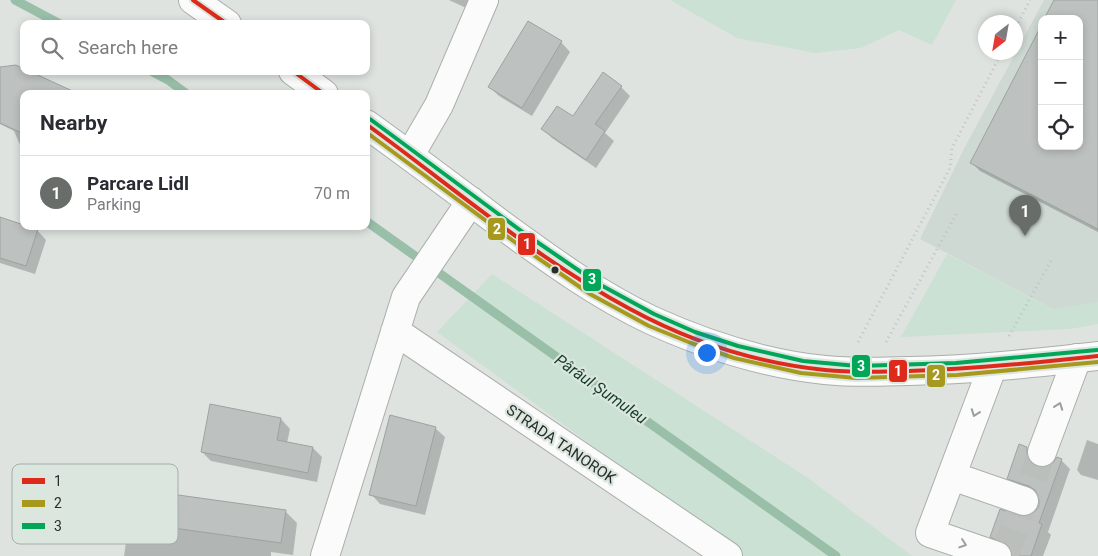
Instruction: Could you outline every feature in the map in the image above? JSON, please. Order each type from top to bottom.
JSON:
[{"type":"main road","points":[[193,0],[222,20]]},
{"type":"main road","points":[[410,156],[439,105],[484,0]]},
{"type":"main road","points":[[298,75],[319,90]]},
{"type":"main road","points":[[370,127],[564,269],[607,297],[651,320],[712,344],[798,367],[870,372],[992,368],[1087,357]]},
{"type":"main road","points":[[325,556],[406,296],[471,202]]},
{"type":"main road","name":"STRADA TANOROK","points":[[395,331],[728,556]]},
{"type":"main road","points":[[1042,452],[1087,357]]},
{"type":"main road","points":[[992,368],[930,533],[997,556]]},
{"type":"main road","points":[[952,476],[1024,501]]},
{"type":"path","points":[[1022,15],[1030,0]]},
{"type":"path","points":[[843,371],[950,168],[952,148],[998,60]]},
{"type":"path","points":[[870,372],[958,211]]},
{"type":"path","points":[[992,368],[1051,261]]},
{"type":"shaded area","points":[[1044,0],[1098,0],[1098,303],[1053,309],[920,239],[965,147],[1012,60],[1023,60],[1023,39]]},
{"type":"green space","points":[[670,0],[956,0],[932,45],[899,30],[861,48],[815,53],[737,38]]},
{"type":"green space","points":[[947,254],[1053,309],[1098,302],[1098,324],[1070,329],[901,337]]},
{"type":"green space","points":[[492,274],[808,478],[912,556],[743,556],[437,332]]},
{"type":"building","points":[[1054,0],[1098,0],[1098,229],[970,163],[1038,32],[1038,150],[1083,150],[1083,15],[1046,15]]},
{"type":"building","points":[[528,21],[562,41],[522,108],[488,87]]},
{"type":"building","points":[[16,65],[20,67],[20,75],[38,75],[70,90],[20,90],[20,132],[0,123],[0,67]]},
{"type":"building","points":[[603,72],[622,86],[595,124],[605,131],[586,160],[541,129],[557,106],[573,116]]},
{"type":"building","points":[[0,217],[20,224],[20,230],[38,230],[26,266],[0,258]]},
{"type":"building","points":[[210,404],[281,418],[277,440],[313,447],[308,473],[201,452]]},
{"type":"building","points":[[390,415],[436,427],[416,506],[369,495]]},
{"type":"building","points":[[1019,444],[1027,447],[1030,462],[1037,467],[1052,464],[1057,457],[1062,459],[1039,523],[1042,524],[1031,556],[1012,554],[1008,545],[990,537],[1000,509],[1019,516],[1026,516],[1034,513],[1039,506],[1039,498],[1035,490],[1029,486],[1007,479]]},
{"type":"building","points":[[178,495],[286,510],[281,543],[178,529]]},
{"type":"waterway","name":"Pârâul Șumuleu","points":[[15,0],[52,20]]},
{"type":"waterway","name":"Pârâul Șumuleu","points":[[159,75],[182,90]]},
{"type":"waterway","name":"Pârâul Șumuleu","points":[[370,224],[836,556]]},
{"type":"tunnel","points":[[1004,556],[1042,452]]},
{"type":"transit line","name":"1","points":[[193,0],[221,20]]},
{"type":"transit line","name":"1","points":[[298,75],[319,90]]},
{"type":"transit line","name":"3","points":[[370,119],[524,233],[597,283],[654,314],[695,332],[738,346],[803,361],[857,366],[956,363],[1097,350]]},
{"type":"transit line","name":"1","points":[[370,127],[528,245],[595,289],[653,321],[724,349],[800,367],[856,372],[957,369],[1098,356]]},
{"type":"transit line","name":"2","points":[[370,135],[516,243],[590,294],[649,326],[734,358],[801,373],[856,378],[957,375],[1098,362]]},
{"type":"place","name":"Parcare Lidl","points":[[1025,236]]}]
